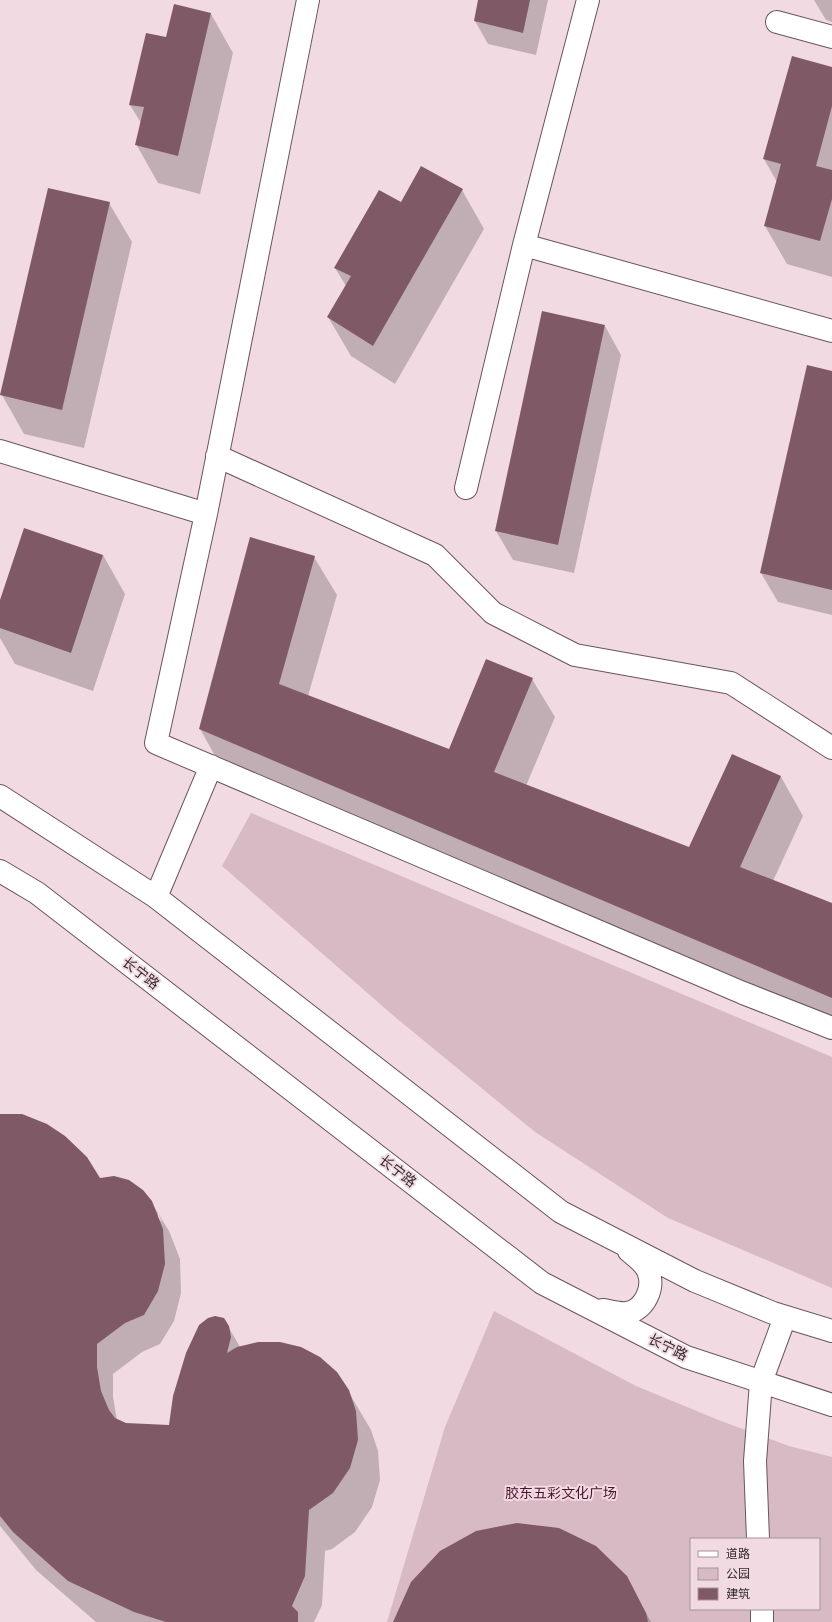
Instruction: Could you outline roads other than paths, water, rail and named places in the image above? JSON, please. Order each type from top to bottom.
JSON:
[{"type":"street","points":[[308,0],[206,514],[156,743],[743,993],[832,1028]]},
{"type":"street","points":[[466,488],[524,245],[588,0]]},
{"type":"street","points":[[778,22],[832,37]]},
{"type":"street","points":[[524,245],[832,331]]},
{"type":"street","points":[[0,451],[206,514]]},
{"type":"street","points":[[217,456],[435,555],[493,613],[574,655],[731,683],[832,748]]},
{"type":"street","points":[[156,897],[210,766]]},
{"type":"street","points":[[0,796],[156,897],[561,1212],[695,1281],[785,1317],[832,1331]]},
{"type":"street","name":"长宁路","points":[[0,871],[37,893],[542,1282],[686,1357],[832,1405]]},
{"type":"street","points":[[592,1308],[627,1313],[636,1309],[648,1295],[651,1283],[648,1271],[642,1262],[614,1239]]},
{"type":"street","points":[[758,1538],[755,1461],[761,1382],[785,1317]]},
{"type":"street","points":[[762,1610],[762,1622]]},
{"type":"park label","name":"胶东五彩文化广场","points":[[561,1493]]}]
